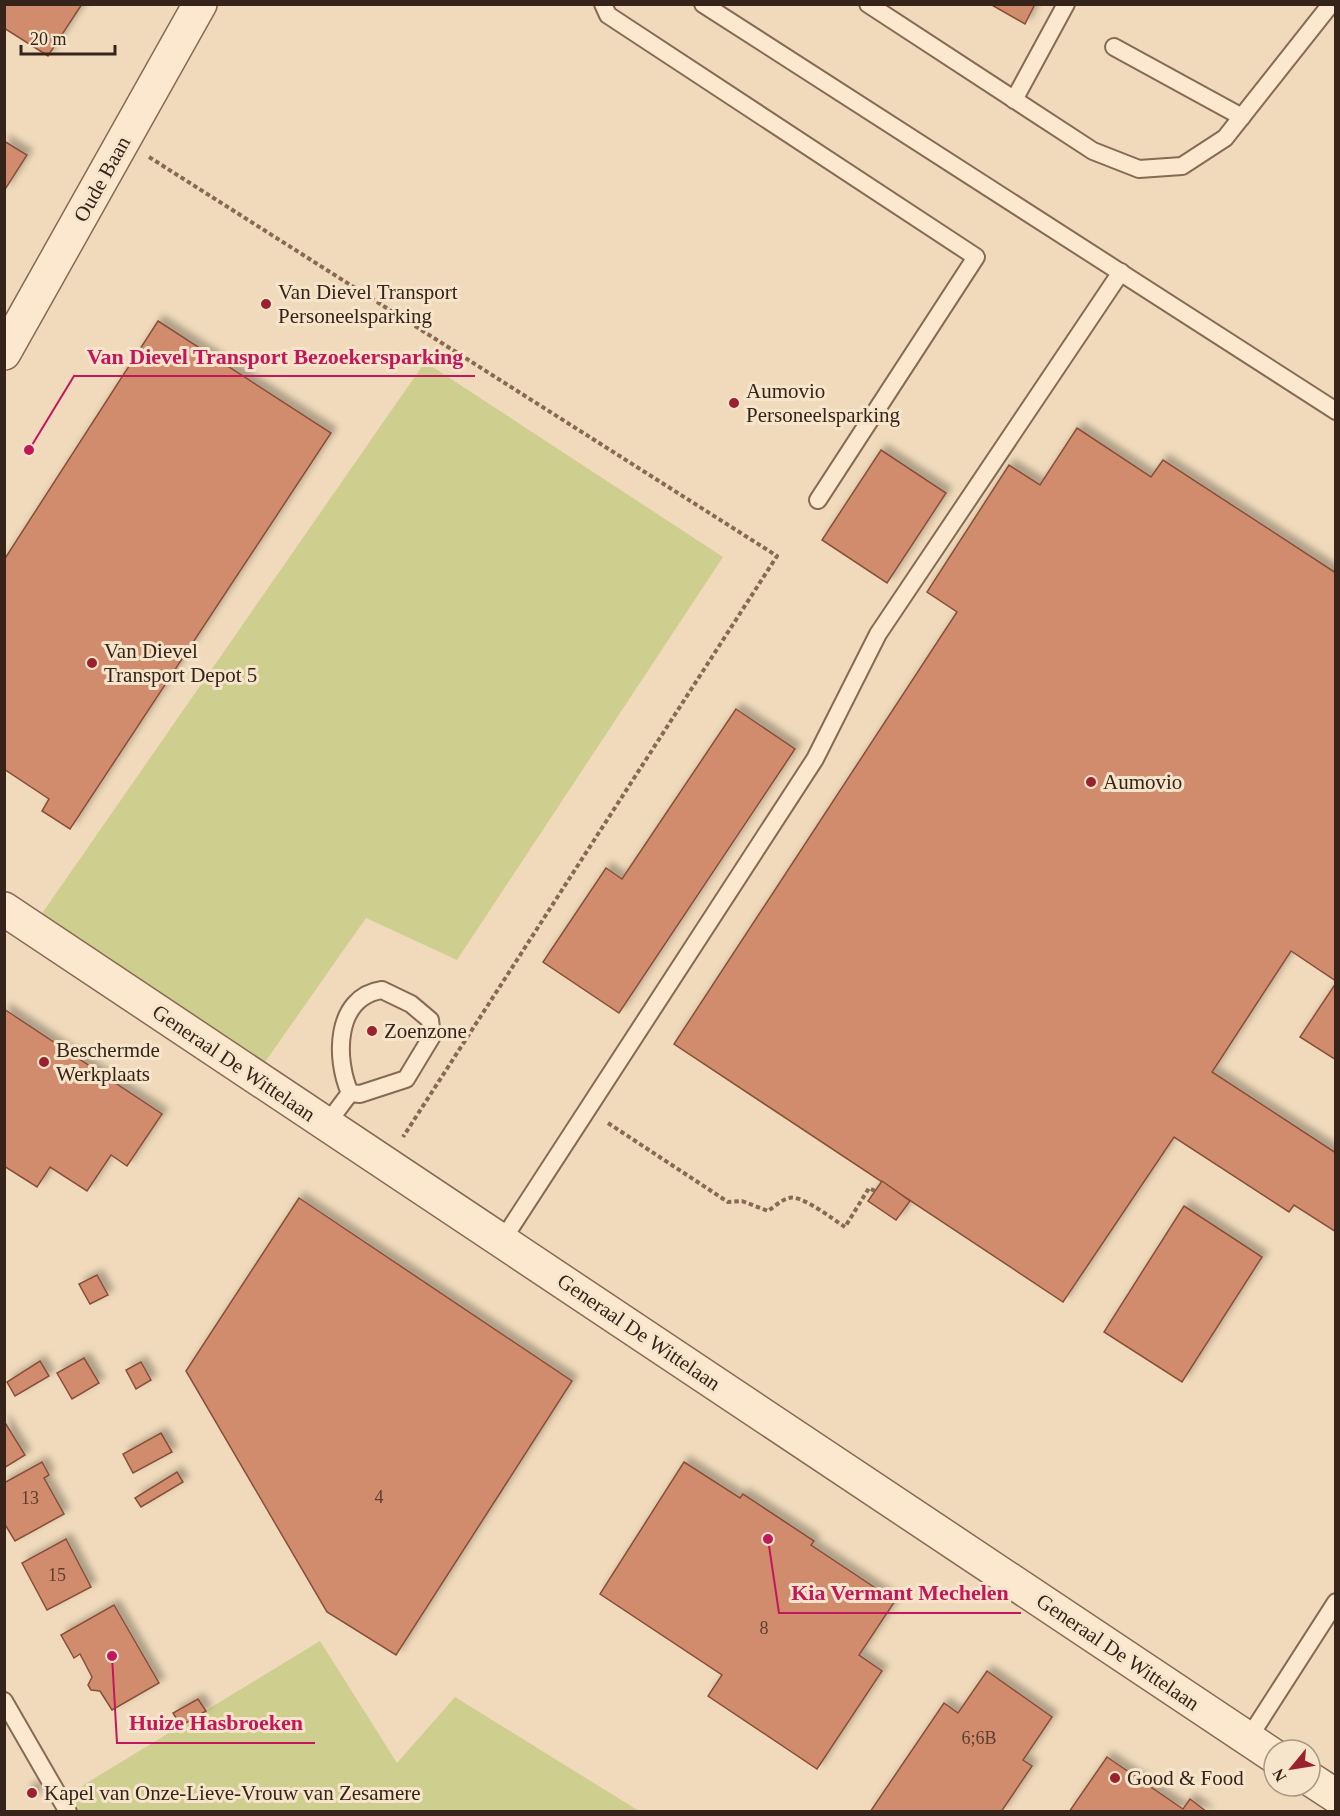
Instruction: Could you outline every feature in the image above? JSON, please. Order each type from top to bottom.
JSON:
[{"type":"street","name":"Oude Baan","points":[[4,353],[200,4]]},
{"type":"street","name":"Generaal De Wittelaan","points":[[4,909],[1261,1747]]},
{"type":"street","points":[[1322,1787],[1335,1796]]},
{"type":"lane","points":[[603,4],[608,15],[976,257],[818,500]]},
{"type":"lane","points":[[703,4],[1335,411]]},
{"type":"lane","points":[[868,4],[1093,151],[1138,169],[1182,166],[1225,138],[1331,4]]},
{"type":"lane","points":[[1014,100],[1066,4]]},
{"type":"lane","points":[[1114,47],[1242,117]]},
{"type":"lane","points":[[502,1241],[815,759],[878,634],[1121,272]]},
{"type":"lane","points":[[382,990],[411,1004],[430,1020],[432,1036],[406,1078],[360,1094],[350,1093],[345,1082],[342,1026],[349,1012],[366,996],[382,990]]},
{"type":"lane","points":[[326,1125],[350,1093]]},
{"type":"lane","points":[[1261,1747],[1335,1602]]},
{"type":"lane","points":[[4,1701],[68,1812]]},
{"type":"path","points":[[124,140],[777,556],[386,1164]]},
{"type":"path","points":[[587,1110],[728,1202],[742,1201],[768,1211],[790,1197],[795,1197],[845,1227],[869,1188],[875,1191]]},
{"type":"green space","points":[[425,362],[723,557],[457,960],[366,918],[263,1065],[41,915]]},
{"type":"green space","points":[[320,1641],[397,1763],[455,1697],[639,1811],[59,1812],[85,1784]]},
{"type":"building","points":[[4,4],[82,4],[48,56],[4,28]]},
{"type":"building","points":[[990,4],[1035,4],[1025,24]]},
{"type":"building","points":[[4,141],[27,155],[4,191]]},
{"type":"building","name":"Van Dievel Transport Depot 5","points":[[158,321],[331,433],[70,829],[42,811],[49,799],[4,769],[4,560]]},
{"type":"building","name":"Aumovio","points":[[1077,428],[1151,477],[1163,460],[1336,573],[1336,981],[1291,951],[1212,1072],[1336,1153],[1336,1232],[1294,1205],[1289,1212],[1174,1137],[1063,1302],[674,1044],[957,612],[927,592],[1009,465],[1040,485]]},
{"type":"building","points":[[881,450],[946,493],[887,583],[822,540]]},
{"type":"building","points":[[736,709],[795,749],[619,1013],[543,962],[606,868],[622,879]]},
{"type":"building","points":[[1336,983],[1336,1060],[1300,1037]]},
{"type":"building","name":"Beschermde Werkplaats","points":[[4,1009],[162,1114],[127,1166],[111,1155],[87,1191],[50,1167],[37,1187],[4,1166]]},
{"type":"building","points":[[882,1181],[910,1201],[896,1220],[868,1201]]},
{"type":"building","points":[[299,1198],[572,1381],[396,1655],[327,1612],[186,1371]]},
{"type":"building","points":[[1184,1206],[1262,1257],[1182,1382],[1104,1332]]},
{"type":"building","points":[[97,1275],[108,1295],[90,1304],[79,1284]]},
{"type":"building","points":[[84,1358],[99,1383],[72,1399],[57,1373]]},
{"type":"building","points":[[40,1361],[49,1376],[15,1396],[7,1382]]},
{"type":"building","points":[[141,1362],[151,1380],[136,1389],[126,1370]]},
{"type":"building","points":[[4,1421],[25,1455],[4,1468]]},
{"type":"building","points":[[161,1433],[172,1452],[133,1473],[123,1454]]},
{"type":"building","points":[[42,1462],[49,1475],[44,1478],[64,1514],[15,1541],[4,1523],[4,1483]]},
{"type":"building","points":[[684,1462],[740,1498],[743,1494],[814,1541],[811,1545],[895,1601],[859,1655],[882,1671],[817,1769],[708,1696],[722,1675],[600,1594]]},
{"type":"building","points":[[177,1472],[183,1482],[141,1507],[135,1498]]},
{"type":"building","points":[[66,1539],[91,1587],[47,1610],[22,1563]]},
{"type":"building","points":[[114,1605],[159,1683],[112,1710],[100,1691],[91,1690],[88,1685],[92,1677],[80,1654],[74,1658],[61,1635]]},
{"type":"building","points":[[987,1671],[1052,1717],[1023,1760],[1032,1766],[1001,1812],[870,1812],[944,1703],[958,1713]]},
{"type":"building","points":[[198,1699],[206,1711],[181,1726],[173,1713]]},
{"type":"building","name":"Good & Food","points":[[1107,1757],[1183,1809],[1190,1799],[1207,1812],[1069,1812]]},
{"type":"building","name":"Kapel van Onze-Lieve-Vrouw van Zesamere","points":[[32,1787],[38,1793],[32,1799],[26,1793]]},
{"type":"place","name":"Van Dievel Transport Personeelsparking","points":[[266,304]]},
{"type":"place","name":"Aumovio Personeelsparking","points":[[734,403]]},
{"type":"place","name":"Van Dievel Transport Bezoekersparking","points":[[29,450]]},
{"type":"place","name":"Van Dievel Transport Depot 5","points":[[92,663]]},
{"type":"place","name":"Aumovio","points":[[1091,782]]},
{"type":"place","name":"Zoenzone","points":[[372,1031]]},
{"type":"place","name":"Beschermde Werkplaats","points":[[44,1062]]},
{"type":"place","name":"Kia Vermant Mechelen","points":[[768,1539]]},
{"type":"place","name":"Huize Hasbroeken","points":[[112,1656]]},
{"type":"place","name":"Good & Food","points":[[1115,1778]]},
{"type":"place","name":"Kapel van Onze-Lieve-Vrouw van Zesamere","points":[[32,1793]]}]
